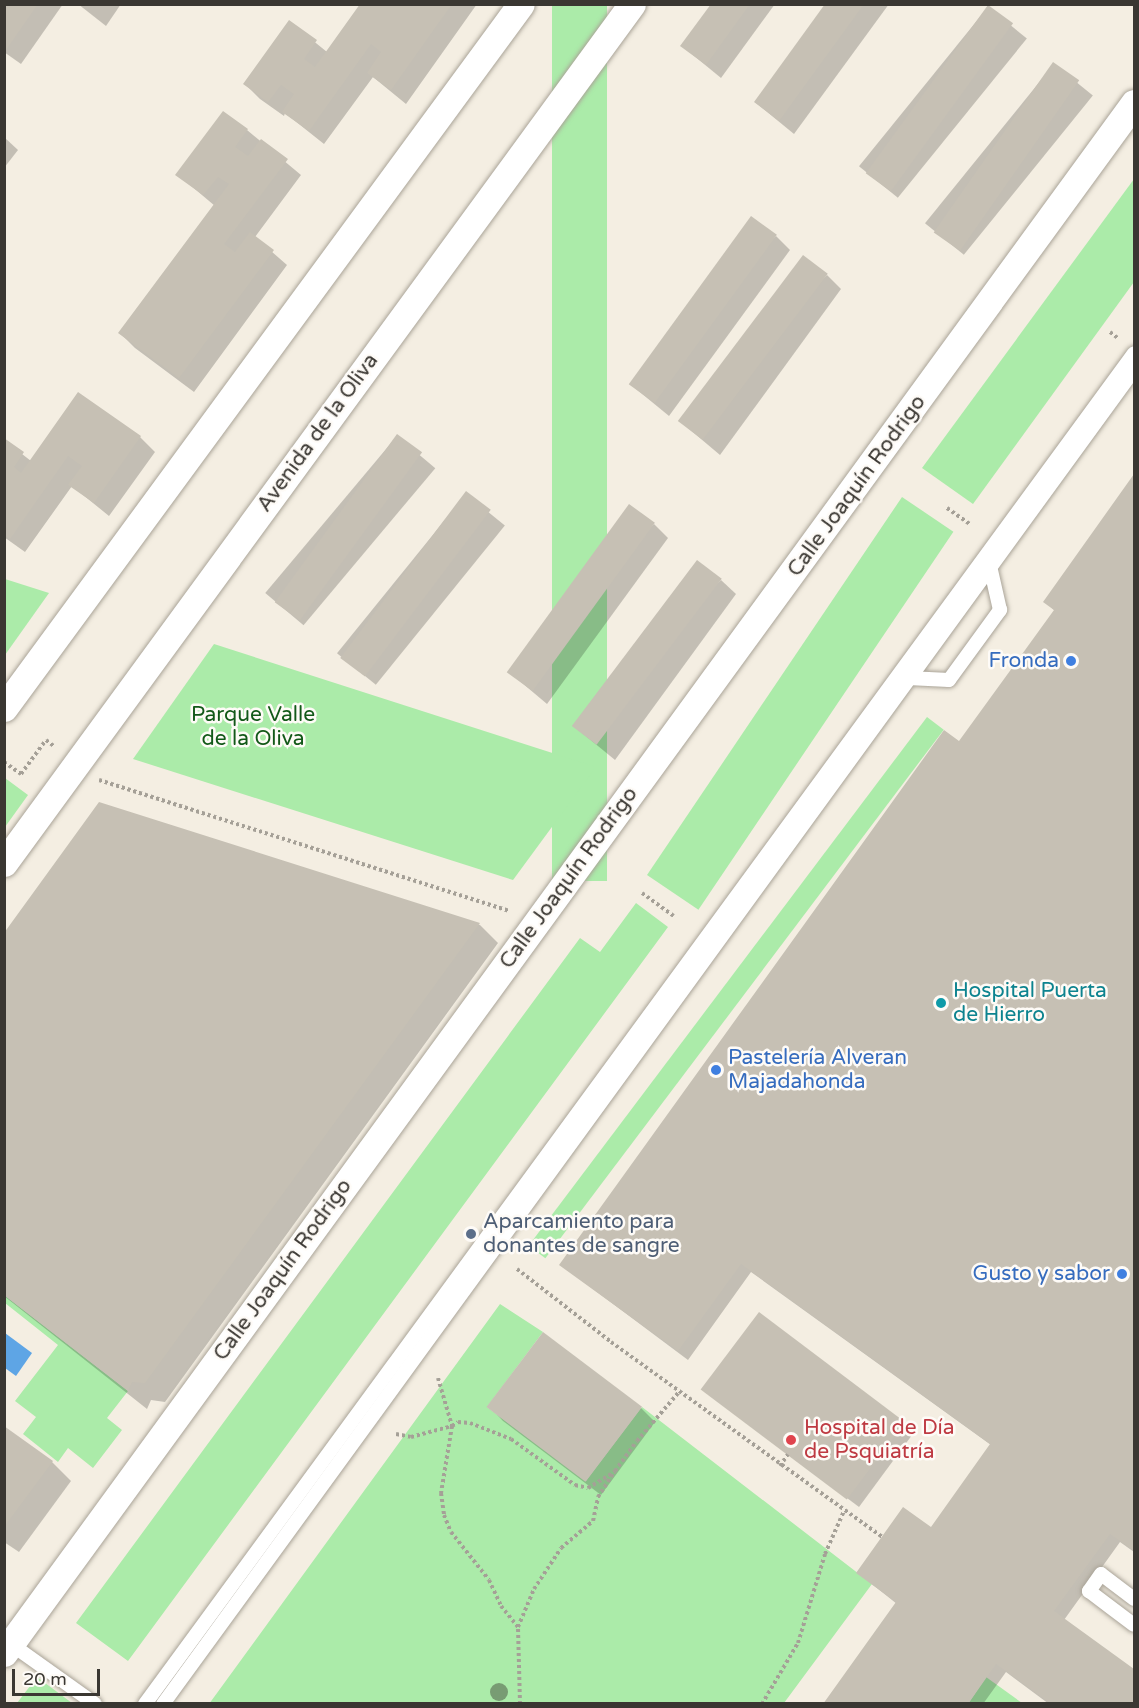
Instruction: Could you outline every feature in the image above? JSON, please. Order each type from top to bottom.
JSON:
[{"type":"street","points":[[4,708],[521,4]]},
{"type":"street","name":"Avenida de la Oliva","points":[[4,863],[632,4]]},
{"type":"street","name":"Calle Joaquín Rodrigo","points":[[8,1648],[878,459],[1134,103]]},
{"type":"lane","points":[[145,1704],[1134,353]]},
{"type":"lane","points":[[164,1704],[1134,370]]},
{"type":"lane","points":[[908,678],[949,680],[1000,610],[990,566]]},
{"type":"lane","points":[[1134,1599],[1101,1574],[1089,1591],[1134,1624]]},
{"type":"lane","points":[[8,1648],[95,1704]]},
{"type":"path","points":[[947,508],[970,524]]},
{"type":"path","points":[[4,762],[21,774],[46,740],[61,753]]},
{"type":"path","points":[[99,780],[510,911]]},
{"type":"path","points":[[642,893],[674,916]]},
{"type":"path","points":[[518,1269],[679,1392],[882,1537]]},
{"type":"path","points":[[438,1378],[452,1426],[441,1493],[444,1515],[452,1532],[489,1580],[501,1606],[518,1627]]},
{"type":"path","points":[[520,1704],[518,1627],[545,1569],[561,1548],[593,1521],[598,1497],[615,1472],[679,1392]]},
{"type":"path","points":[[396,1434],[411,1437],[452,1426],[458,1422],[470,1423],[511,1439],[575,1485],[588,1488],[615,1472]]},
{"type":"path","points":[[780,1466],[788,1454]]},
{"type":"path","points":[[762,1704],[798,1643],[825,1554],[844,1511]]},
{"type":"green space","points":[[552,5],[607,5],[607,881],[552,881]]},
{"type":"green space","points":[[1134,179],[1134,282],[973,504],[922,468]]},
{"type":"green space","points":[[902,497],[953,532],[698,910],[647,875]]},
{"type":"green space","points":[[4,579],[49,593],[5,655]]},
{"type":"green space","name":"Parque Valle de la Oliva","points":[[214,644],[596,767],[513,880],[133,759]]},
{"type":"green space","points":[[927,717],[944,730],[545,1258],[529,1246]]},
{"type":"green space","points":[[5,778],[28,795],[5,827]]},
{"type":"green space","points":[[636,903],[668,927],[128,1661],[76,1623],[580,938],[600,952]]},
{"type":"green space","points":[[4,1295],[128,1391],[107,1418],[122,1430],[93,1468],[68,1448],[58,1462],[23,1434],[36,1417],[15,1401],[58,1345],[5,1303]]},
{"type":"green space","points":[[500,1304],[543,1332],[487,1407],[586,1481],[642,1407],[872,1584],[784,1703],[209,1704]]},
{"type":"green space","points":[[37,1677],[72,1703],[17,1703]]},
{"type":"green space","points":[[986,1677],[1022,1703],[968,1704]]},
{"type":"water","points":[[5,1333],[32,1353],[16,1376],[5,1368]]},
{"type":"building","points":[[4,4],[38,4],[6,50],[4,49]]},
{"type":"building","points":[[360,4],[452,4],[391,90],[367,73],[381,52],[371,44],[309,131],[282,112],[294,94],[281,85],[268,102],[243,84],[289,20],[317,40],[304,59],[315,67]]},
{"type":"building","points":[[711,4],[750,4],[706,65],[680,46]]},
{"type":"building","points":[[825,4],[864,4],[779,121],[754,102]]},
{"type":"building","points":[[988,5],[1013,23],[891,191],[866,173]]},
{"type":"building","points":[[1053,62],[1079,80],[960,251],[934,232]]},
{"type":"building","points":[[223,111],[248,129],[235,147],[248,156],[261,139],[288,159],[224,244],[235,252],[250,232],[274,250],[179,378],[118,333],[229,184],[218,177],[203,195],[175,175]]},
{"type":"building","points":[[751,216],[777,235],[655,403],[629,384]]},
{"type":"building","points":[[803,255],[828,274],[703,440],[678,421]]},
{"type":"building","points":[[78,392],[141,436],[94,503],[68,485],[82,466],[68,456],[10,539],[4,535],[4,438],[24,452],[14,467],[21,473]]},
{"type":"building","points":[[397,434],[422,452],[300,620],[275,602]]},
{"type":"building","name":"Hospital Puerta de Hierro","points":[[1134,474],[1134,1551],[1110,1534],[1054,1611],[1134,1669],[1134,1704],[1051,1704],[996,1664],[968,1704],[823,1704],[896,1602],[856,1573],[903,1507],[931,1527],[990,1444],[741,1264],[678,1351],[559,1265],[944,730],[959,741],[1054,610],[1043,602]]},
{"type":"building","points":[[466,491],[491,510],[365,677],[340,658]]},
{"type":"building","points":[[629,504],[655,523],[533,691],[507,672]]},
{"type":"building","points":[[697,560],[722,579],[597,745],[572,726]]},
{"type":"building","points":[[99,802],[480,923],[145,1383],[132,1382],[128,1391],[4,1295],[4,933]]},
{"type":"building","points":[[759,1312],[905,1422],[847,1500],[701,1389]]},
{"type":"building","points":[[543,1332],[642,1407],[585,1482],[486,1407]]},
{"type":"building","points":[[4,1426],[53,1461],[4,1527]]},
{"type":"place","name":"Fronda","points":[[1071,661]]},
{"type":"place","name":"Hospital Puerta de Hierro","points":[[941,1003]]},
{"type":"place","name":"Pastelería Alveran Majadahonda","points":[[716,1070]]},
{"type":"place","name":"Aparcamiento para donantes de sangre","points":[[471,1234]]},
{"type":"place","name":"Gusto y sabor","points":[[1122,1274]]},
{"type":"place","name":"Hospital de Día de Psquiatría","points":[[791,1440]]}]
